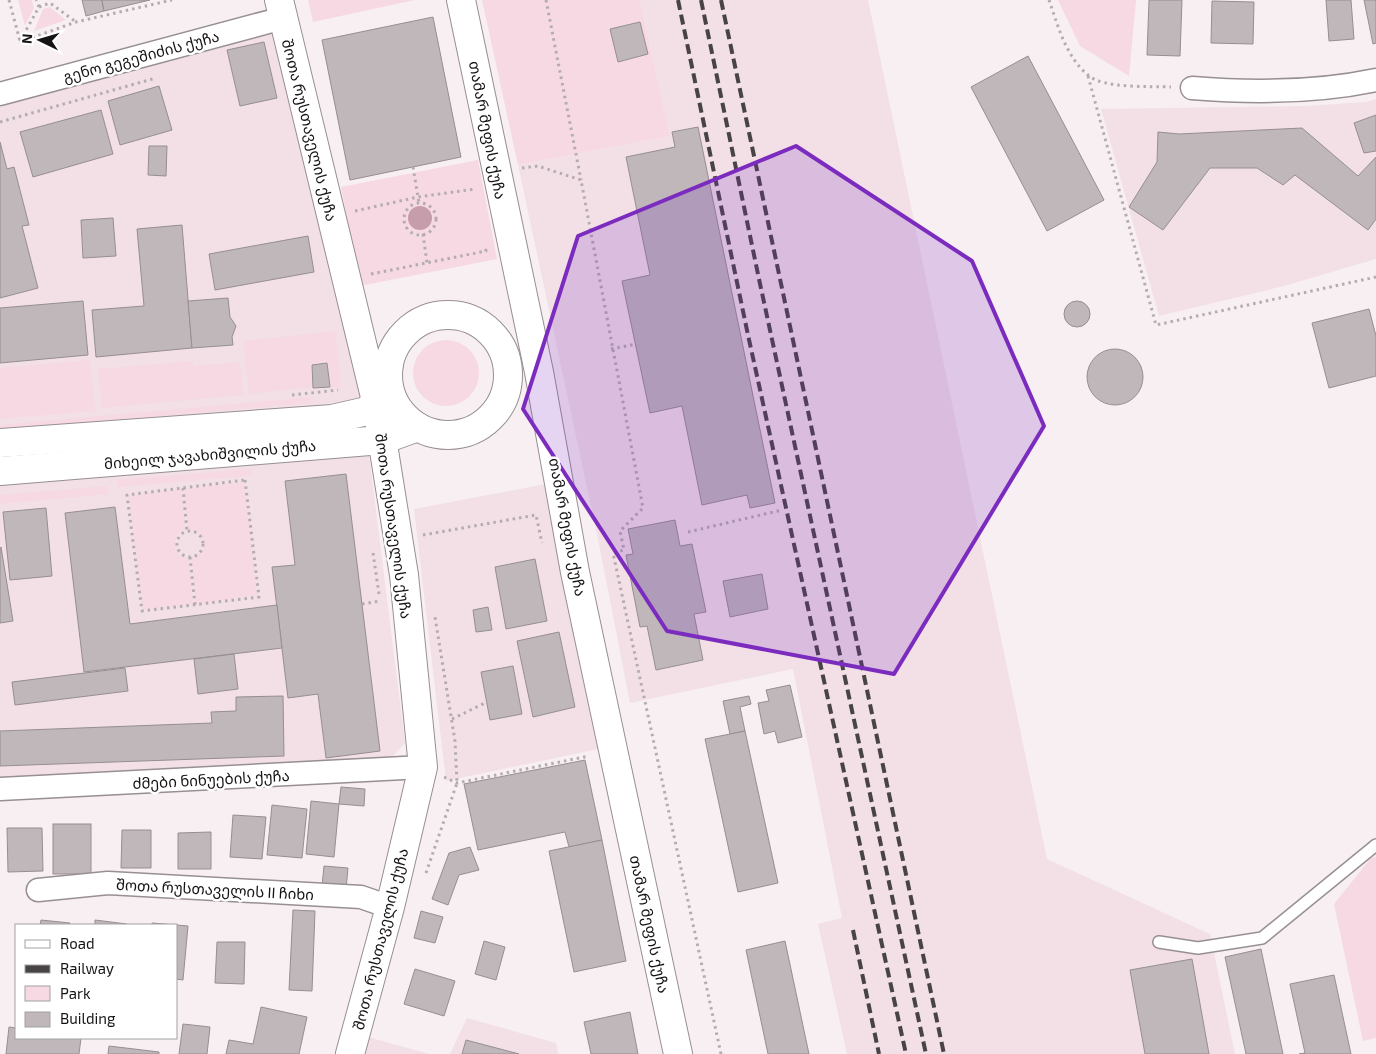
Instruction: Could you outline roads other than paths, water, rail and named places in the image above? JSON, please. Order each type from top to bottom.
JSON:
[{"type":"main road","name":"თამარ მეფის ქუჩა","points":[[461,0],[529,336],[539,372],[575,572],[601,753],[678,1054]]},
{"type":"main road","name":"შოთა რუსთაველის ქუჩა","points":[[281,9],[376,400],[404,575],[423,767],[390,907],[350,1054]]},
{"type":"main road","points":[[376,400],[393,350],[401,337],[424,319],[439,315],[468,318],[481,325],[494,336],[502,349],[507,365],[504,397],[497,409],[487,420],[475,428],[462,433],[448,435],[433,433],[418,427],[397,407],[391,394],[388,379],[389,364]]},
{"type":"main road","points":[[481,325],[529,336]]},
{"type":"main road","points":[[504,397],[539,372]]},
{"type":"main road","name":"მიხეილ ჯავახიშვილის ქუჩა","points":[[0,443],[332,419],[367,411],[376,400]]},
{"type":"main road","name":"მიხეილ ჯავახიშვილის ქუჩა","points":[[0,471],[382,440],[418,427]]},
{"type":"street","name":"გენო გეგეშიძის ქუჩა","points":[[0,94],[281,9]]},
{"type":"street","points":[[1192,88],[1256,93],[1343,87],[1376,80]]},
{"type":"street","name":"ძმები ნინუების ქუჩა","points":[[0,789],[423,767]]},
{"type":"street","name":"შოთა რუსთაველის II ჩიხი","points":[[38,890],[108,883],[360,897],[390,907]]},
{"type":"lane","points":[[1158,942],[1198,948],[1262,938],[1376,845]]},
{"type":"railway","points":[[678,0],[748,335],[906,1054]]},
{"type":"railway","points":[[701,0],[759,279],[926,1054]]},
{"type":"railway","points":[[721,0],[944,1054]]},
{"type":"railway","points":[[853,930],[879,1054]]}]
